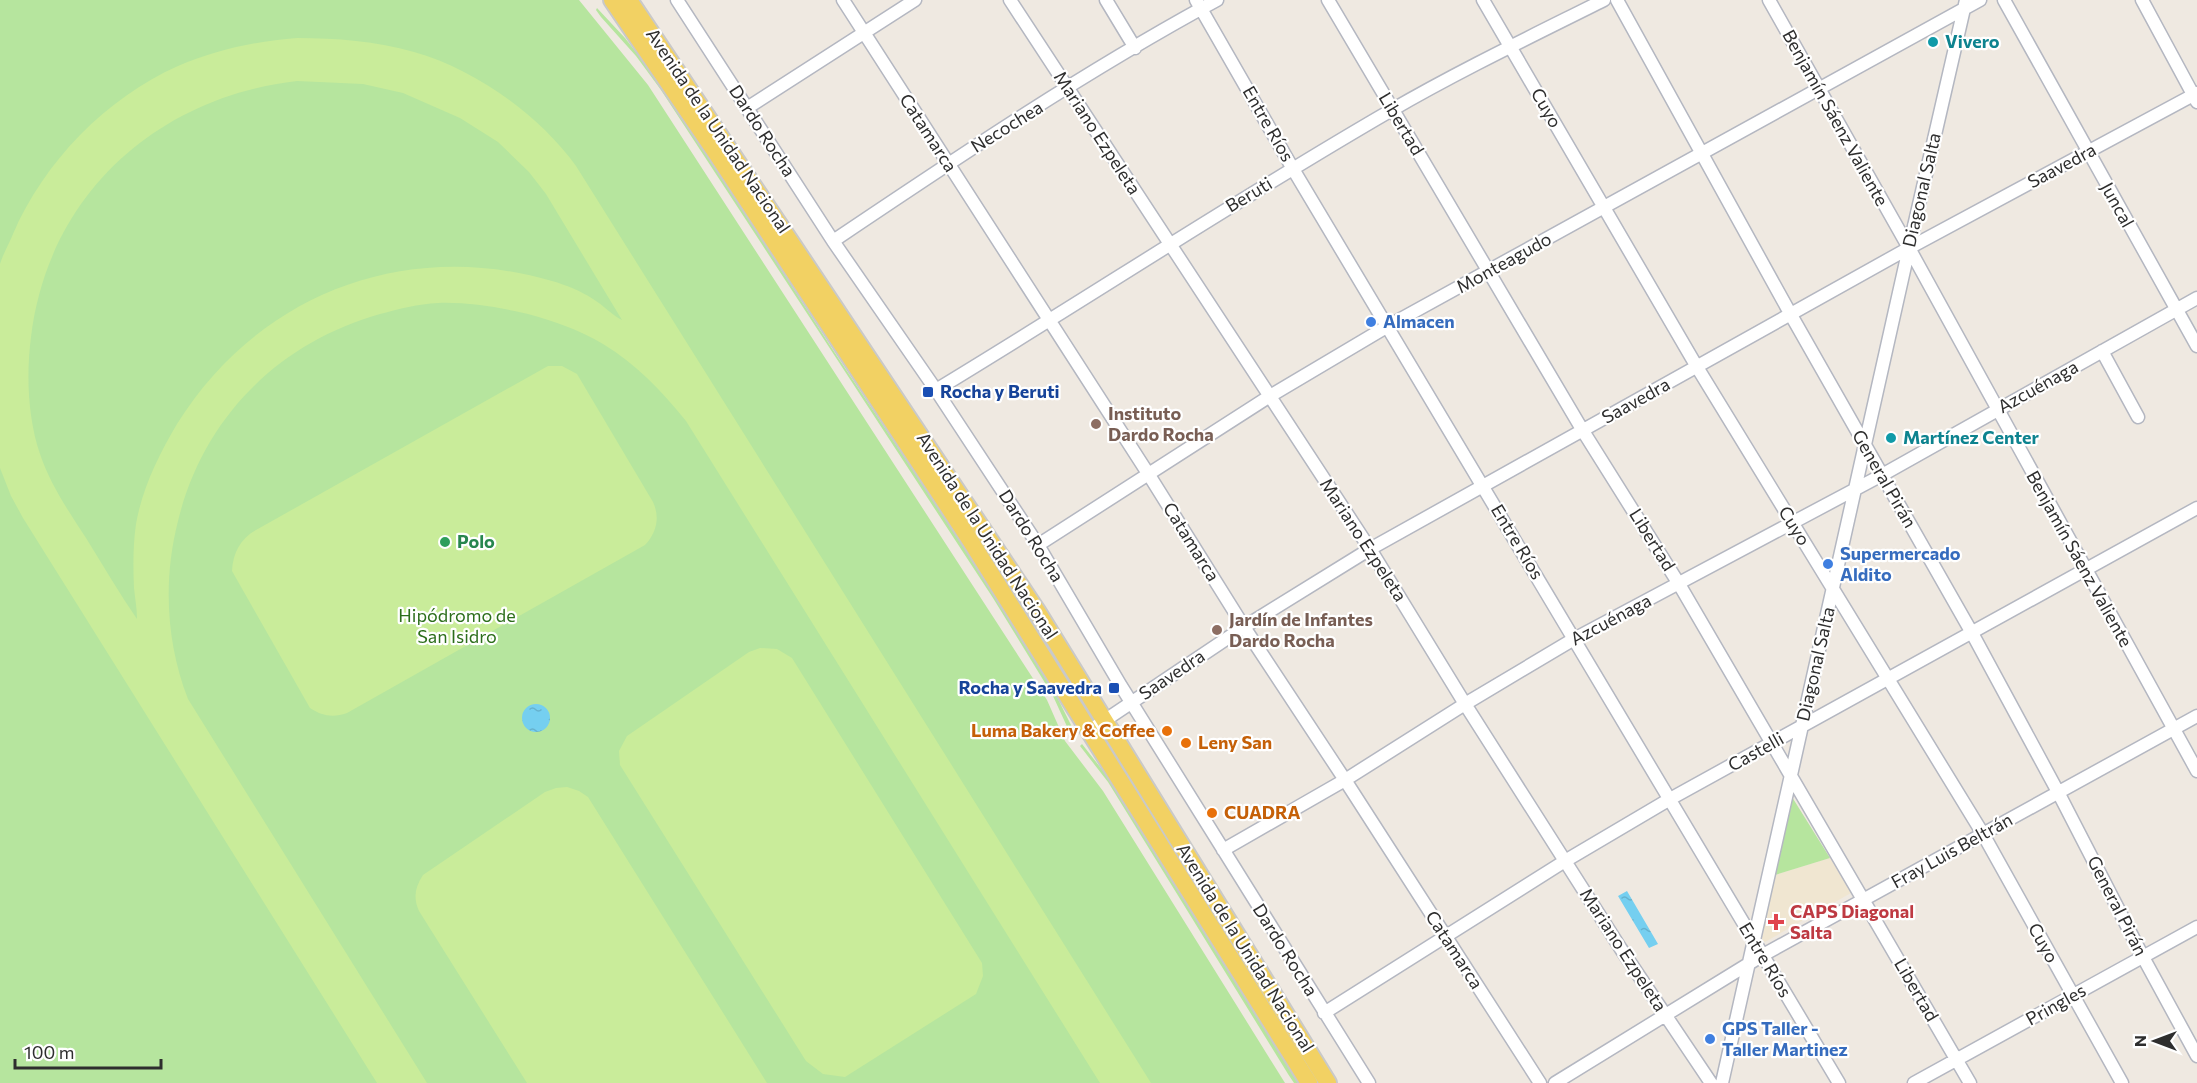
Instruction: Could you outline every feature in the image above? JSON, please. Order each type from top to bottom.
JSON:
[{"type":"main road","name":"Avenida de la Unidad Nacional","points":[[612,0],[716,153],[970,540],[1309,1083]]},
{"type":"main road","name":"Avenida de la Unidad Nacional","points":[[629,0],[1024,591],[1328,1083]]},
{"type":"street","name":"Dardo Rocha","points":[[676,0],[833,241],[936,390],[1038,545],[1222,850],[1369,1083]]},
{"type":"street","name":"Catamarca","points":[[843,0],[1149,475],[1244,627],[1540,1083]]},
{"type":"street","points":[[747,108],[915,0]]},
{"type":"street","name":"Mariano Ezpeleta","points":[[1010,0],[1370,549],[1565,861],[1711,1083]]},
{"type":"street","points":[[1106,0],[1135,48]]},
{"type":"street","name":"Necochea","points":[[833,241],[948,164],[1135,48],[1198,4],[1217,0]]},
{"type":"street","name":"Libertad","points":[[1328,0],[1583,430],[1679,584],[1970,1083]]},
{"type":"street","name":"Cuyo","points":[[1483,0],[1697,367],[1983,834],[2122,1083]]},
{"type":"street","name":"Beruti","points":[[936,390],[1050,321],[1170,243],[1392,110],[1604,0]]},
{"type":"street","name":"General Pirán","points":[[1617,0],[1791,315],[1972,633],[2197,1056]]},
{"type":"street","name":"Benjamín Sáenz Valiente","points":[[1769,0],[1909,248],[2197,771]]},
{"type":"street","name":"Monteagudo","points":[[1038,545],[1270,396],[1388,326],[1703,153],[1965,4],[1980,0]]},
{"type":"street","name":"Juncal","points":[[2004,0],[2197,346]]},
{"type":"street","points":[[2142,0],[2196,97]]},
{"type":"street","name":"Entre Ríos","points":[[1198,4],[1293,169],[1839,1083]]},
{"type":"street","name":"Diagonal Salta","points":[[1722,1083],[1965,4]]},
{"type":"street","name":"Saavedra","points":[[1089,731],[1244,627],[1370,549],[1909,248],[2196,97]]},
{"type":"street","name":"Azcuénaga","points":[[1222,850],[1345,780],[1574,639],[1882,475],[2197,298]]},
{"type":"street","points":[[2102,351],[2138,417]]},
{"type":"street","name":"Castelli","points":[[1324,1013],[1565,861],[1670,800],[2197,508]]},
{"type":"street","name":"Fray Luis Beltrán","points":[[1555,1083],[1763,955],[2197,716]]},
{"type":"street","name":"Pringles","points":[[1914,1083],[2197,927]]},
{"type":"shaded area","points":[[1830,858],[1851,893],[1765,942],[1760,939],[1775,875]]},
{"type":"green space","name":"Hipódromo de San Isidro","points":[[0,0],[579,0],[648,85],[1047,700],[1065,741],[1103,791],[1285,1083],[0,1083]]},
{"type":"green space","points":[[597,8],[625,38],[664,88],[835,353],[960,541],[1056,695],[1076,735],[1073,737],[1053,696],[993,598],[661,90],[636,56],[601,17]]},
{"type":"green space","points":[[282,39],[326,39],[371,43],[400,48],[437,60],[460,70],[504,96],[544,129],[561,147],[576,166],[1151,1083],[1100,1083],[686,421],[668,399],[627,360],[576,330],[517,311],[449,303],[401,309],[343,327],[309,344],[278,365],[250,390],[226,418],[206,449],[190,484],[178,521],[170,566],[171,633],[188,699],[427,1083],[377,1083],[23,518],[0,468],[0,264],[26,207],[42,182],[80,135],[102,114],[152,79],[207,55]],"holes":[[[297,81],[363,84],[403,93],[460,118],[498,142],[529,172],[546,194],[622,320],[584,293],[552,281],[497,269],[443,267],[390,273],[340,288],[292,310],[249,341],[210,379],[177,424],[164,447],[147,485],[136,524],[133,572],[137,619],[54,487],[40,454],[33,426],[28,382],[31,337],[42,286],[60,239],[86,198],[118,162],[156,132],[199,108],[246,91]]]},
{"type":"green space","name":"Polo","points":[[548,366],[562,366],[577,374],[653,502],[657,519],[655,530],[649,540],[645,545],[347,713],[328,715],[310,708],[232,571],[236,552],[242,542],[256,530]]},
{"type":"green space","points":[[760,648],[777,649],[792,658],[982,963],[983,976],[976,994],[845,1077],[823,1074],[806,1061],[620,765],[619,751],[627,736],[749,652]]},
{"type":"green space","points":[[1082,744],[1111,781],[1298,1083],[1294,1083],[1288,1074],[1108,782],[1080,746]]},
{"type":"green space","points":[[567,787],[588,797],[767,1083],[527,1083],[419,911],[416,893],[423,875],[545,792]]},
{"type":"green space","points":[[1792,797],[1830,858],[1775,875]]},
{"type":"water","points":[[536,704],[546,708],[550,718],[546,728],[536,732],[526,728],[522,718],[526,708]]},
{"type":"water","points":[[1627,891],[1658,944],[1649,948],[1618,896]]},
{"type":"place","name":"Vivero","points":[[1933,42]]},
{"type":"place","name":"Almacen","points":[[1371,322]]},
{"type":"place","name":"Rocha y Beruti","points":[[928,392]]},
{"type":"place","name":"Instituto Dardo Rocha","points":[[1096,424]]},
{"type":"place","name":"Martínez Center","points":[[1891,438]]},
{"type":"place","name":"Polo","points":[[445,542]]},
{"type":"place","name":"Supermercado Aldito","points":[[1828,564]]},
{"type":"place","name":"Jardín de Infantes Dardo Rocha","points":[[1217,630]]},
{"type":"place","name":"Rocha y Saavedra","points":[[1114,688]]},
{"type":"place","name":"Luma Bakery & Coffee","points":[[1167,731]]},
{"type":"place","name":"Leny San","points":[[1186,743]]},
{"type":"place","name":"CUADRA","points":[[1212,813]]},
{"type":"place","name":"CAPS Diagonal Salta","points":[[1776,922]]},
{"type":"place","name":"GPS Taller - Taller Martinez","points":[[1710,1039]]}]
